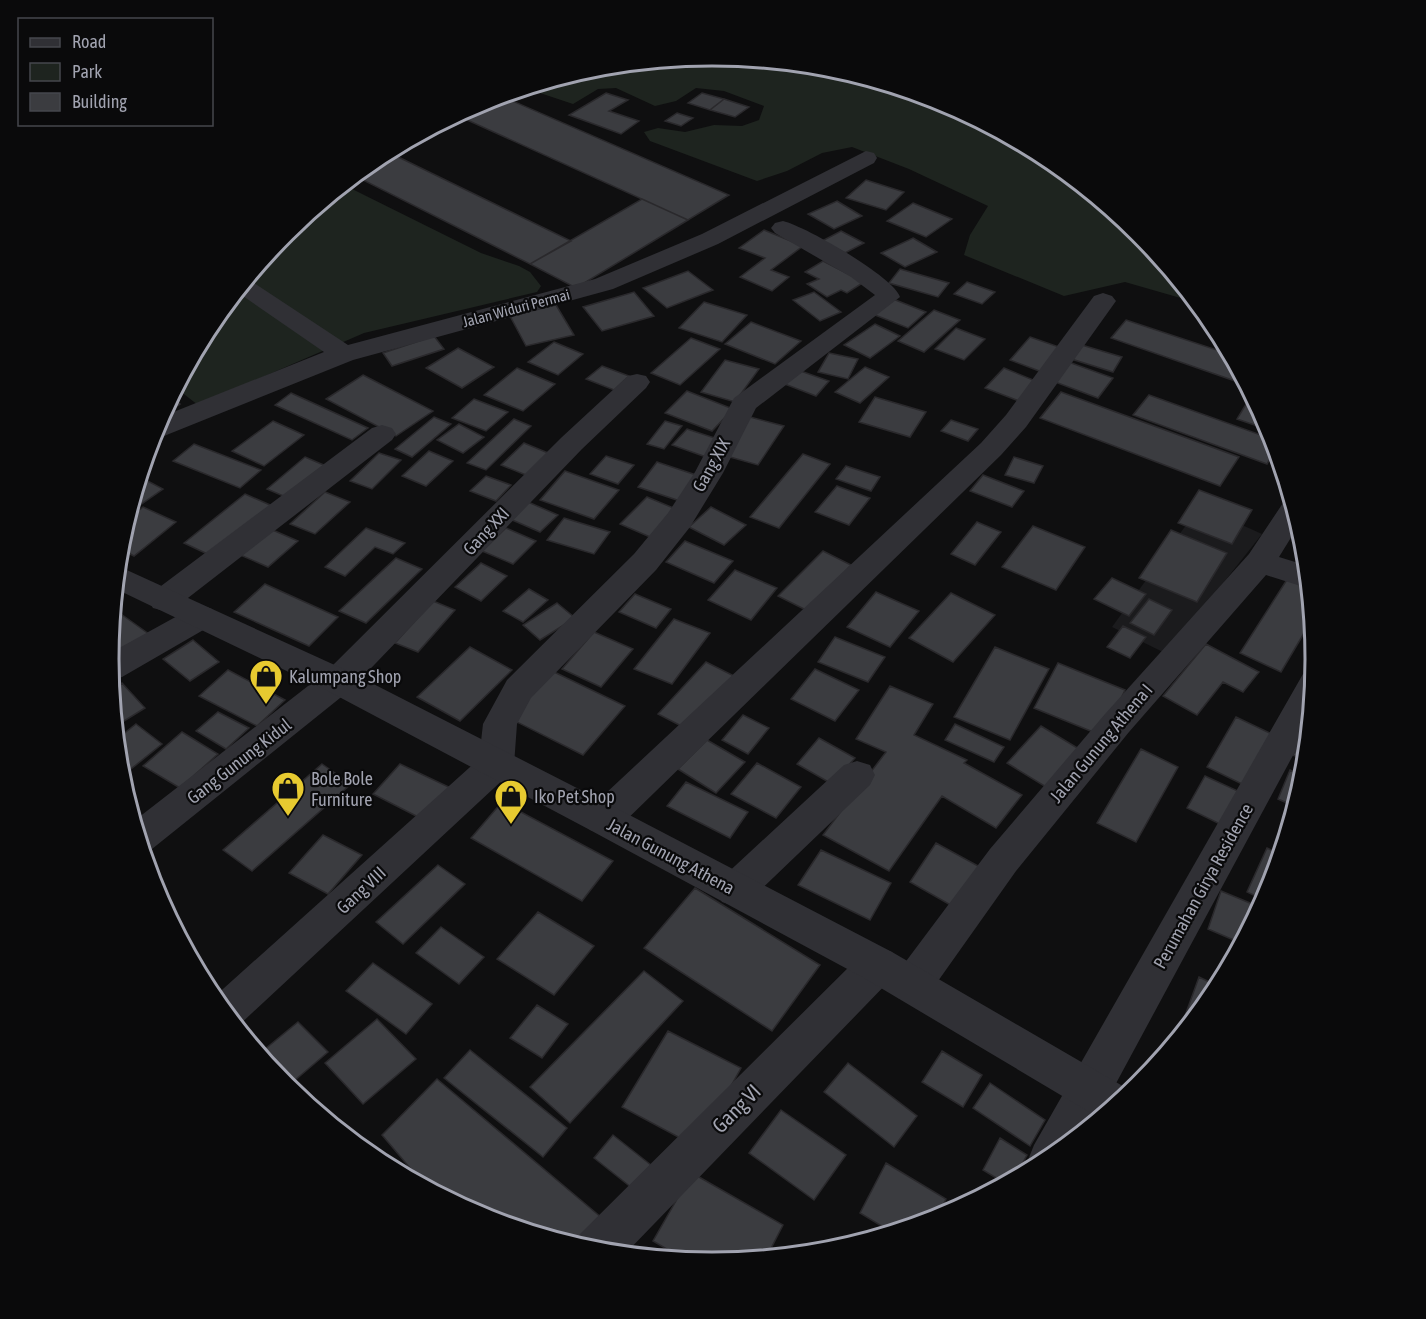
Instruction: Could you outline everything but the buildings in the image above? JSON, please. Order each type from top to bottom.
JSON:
[{"type":"street","name":"Jalan Widuri Permai","points":[[169,424],[344,354],[604,284],[710,239],[866,158]]},
{"type":"street","name":"Gang XIX","points":[[496,765],[500,724],[519,689],[645,562],[679,520],[709,473],[744,404],[888,297],[886,291],[860,272],[783,228]]},
{"type":"street","points":[[249,289],[344,354]]},
{"type":"street","points":[[603,819],[991,449],[1016,421],[1103,301]]},
{"type":"street","name":"Gang XXI","points":[[338,681],[565,451],[637,382]]},
{"type":"street","points":[[164,600],[382,435]]},
{"type":"street","name":"Jalan Gunung Athena I","points":[[895,975],[1011,851],[1117,723],[1260,562],[1289,517]]},
{"type":"street","points":[[1260,562],[1300,575]]},
{"type":"street","name":"Jalan Gunung Athena","points":[[125,581],[338,681],[603,819],[895,975],[1104,1098]]},
{"type":"street","points":[[119,663],[201,617]]},
{"type":"street","name":"Gang Gunung Kidul","points":[[146,833],[338,681]]},
{"type":"street","name":"Perumahan Girya Residence","points":[[1081,1124],[1104,1098],[1305,703]]},
{"type":"street","name":"Gang VIII","points":[[232,1007],[496,765]]},
{"type":"street","points":[[735,890],[857,775]]},
{"type":"street","name":"Gang VI","points":[[603,1243],[895,975]]},
{"type":"shaded area","points":[[1200,506],[1262,534],[1167,654],[1112,627]]},
{"type":"green space","points":[[713,66],[752,67],[829,77],[904,97],[975,127],[1043,166],[1104,213],[1133,240],[1185,299],[1125,282],[1064,296],[964,255],[970,235],[988,206],[909,169],[852,147],[822,153],[787,171],[757,181],[650,141],[644,132],[658,128],[685,132],[714,125],[742,126],[759,120],[764,106],[724,91],[696,88],[676,101],[655,106],[616,88],[598,89],[573,104],[538,92],[597,77],[636,71]]},
{"type":"green space","points":[[352,189],[481,253],[519,266],[530,272],[541,286],[537,292],[364,333],[198,405],[183,393],[199,363],[242,298],[293,240]]},
{"type":"place","name":"Kalumpang Shop","points":[[266,705]]},
{"type":"place","name":"Bole Bole Furniture","points":[[288,817]]},
{"type":"place","name":"Iko Pet Shop","points":[[511,825]]}]
